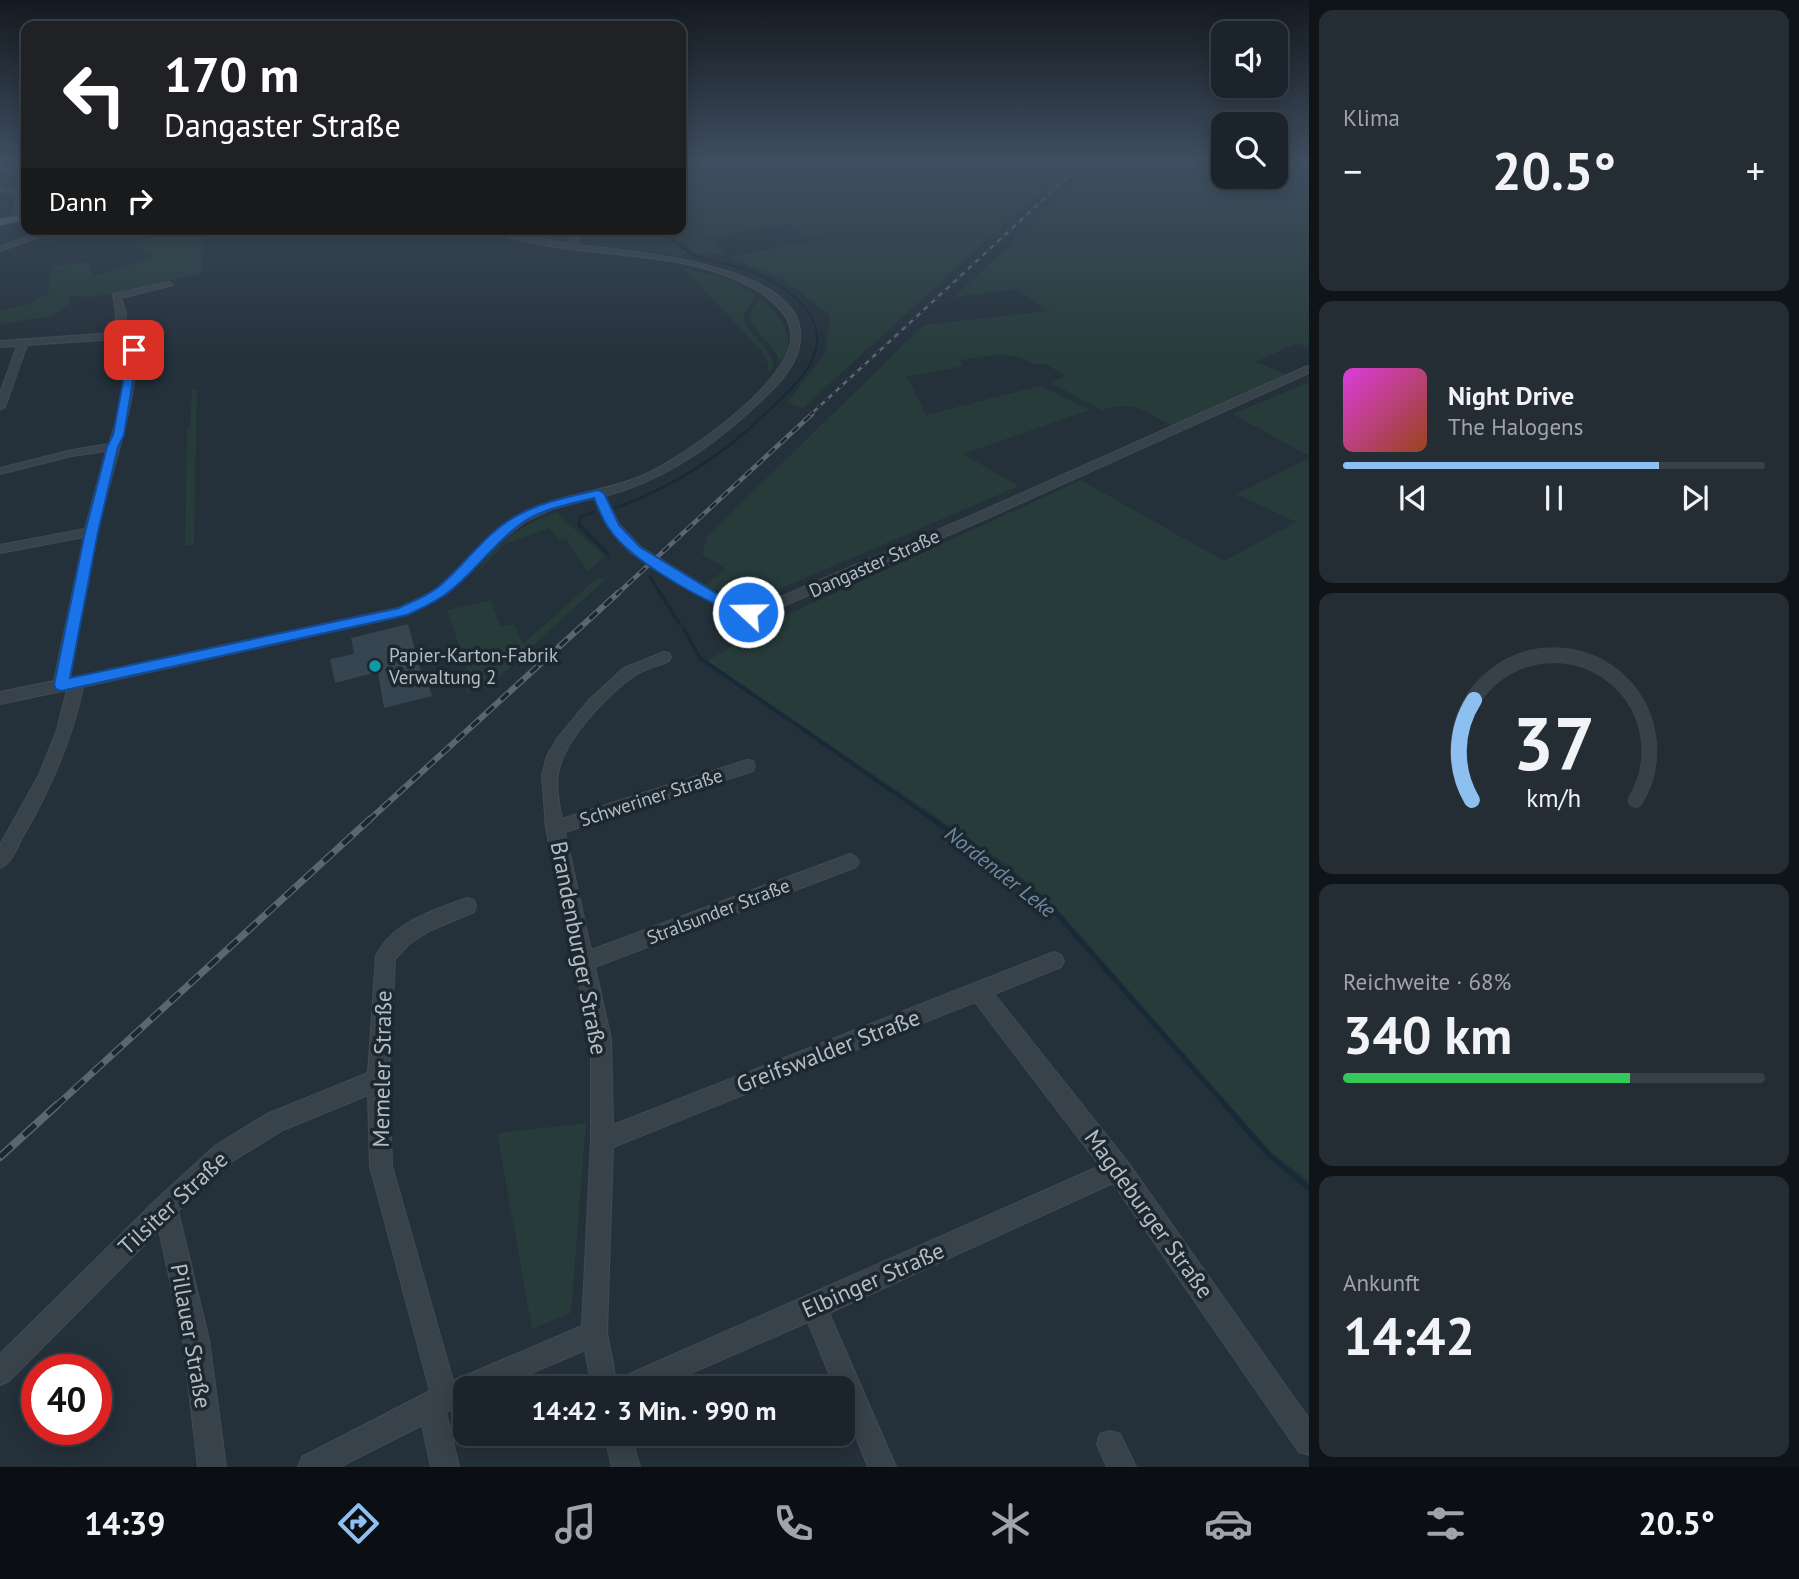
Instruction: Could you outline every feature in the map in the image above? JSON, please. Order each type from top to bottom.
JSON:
[{"type":"street","points":[[0,249],[41,235]]},
{"type":"street","points":[[0,698],[402,612],[448,587],[498,536],[520,519],[550,506],[603,506],[632,484],[675,465],[698,451],[768,389],[792,360],[797,338],[795,328],[775,299],[708,261],[572,247],[511,235]]},
{"type":"street","points":[[572,247],[576,235]]},
{"type":"street","points":[[119,334],[121,313],[116,296],[169,285]]},
{"type":"street","points":[[0,344],[134,335],[133,357],[119,435],[113,447],[91,532],[69,684],[72,708],[58,753],[33,807],[0,860]]},
{"type":"street","points":[[0,407],[24,341]]},
{"type":"street","name":"Dangaster Straße","points":[[603,506],[636,550],[724,604],[748,612],[762,610],[990,512],[1309,369]]},
{"type":"street","points":[[0,471],[72,453],[113,447]]},
{"type":"street","points":[[0,549],[91,532]]},
{"type":"street","name":"Brandenburger Straße","points":[[603,1376],[594,1333],[602,1140],[601,1039],[555,828],[550,796],[551,769],[562,743],[579,721],[630,672],[664,657]]},
{"type":"street","name":"Schweriner Straße","points":[[555,828],[747,766]]},
{"type":"street","name":"Stralsunder Straße","points":[[586,961],[850,862]]},
{"type":"street","name":"Memeler Straße","points":[[445,1467],[452,1394],[381,1166],[378,1080],[386,956],[397,940],[416,926],[467,906]]},
{"type":"street","name":"Greifswalder Straße","points":[[602,1140],[1054,961]]},
{"type":"street","name":"Magdeburger Straße","points":[[980,992],[1048,1075],[1119,1169],[1309,1442]]},
{"type":"street","name":"Tilsiter Straße","points":[[0,1372],[165,1207],[223,1154],[275,1122],[378,1080]]},
{"type":"street","name":"Elbinger Straße","points":[[654,1376],[1119,1169]]},
{"type":"street","name":"Pillauer Straße","points":[[165,1207],[196,1340],[212,1467]]},
{"type":"street","points":[[814,1307],[882,1467]]},
{"type":"street","points":[[312,1467],[452,1394],[594,1333]]},
{"type":"street","points":[[620,1446],[626,1467]]},
{"type":"green space","points":[[686,228],[762,228],[707,238],[726,255],[698,255],[674,235],[686,235]]},
{"type":"green space","points":[[794,228],[1000,228],[803,408],[787,403],[826,352],[830,315],[787,282],[729,257],[827,238],[820,233],[805,236]]},
{"type":"green space","points":[[1027,228],[1309,228],[1309,348],[1298,343],[1255,362],[1286,374],[1174,427],[1147,412],[1131,407],[1102,410],[1051,383],[1065,376],[1044,363],[1036,365],[1017,357],[980,357],[959,361],[964,366],[907,377],[926,415],[1040,386],[1091,410],[963,454],[1019,486],[756,599],[735,600],[704,585],[726,569],[702,554],[707,536],[924,325],[1049,311],[1017,289],[954,297]]},
{"type":"green space","points":[[161,235],[205,235],[201,274],[93,297],[70,296],[70,303],[52,316],[0,324],[0,310],[22,306],[48,295],[51,266],[87,262],[94,276],[156,256],[132,245]]},
{"type":"green space","points":[[524,235],[667,235],[688,252],[680,256],[554,242]]},
{"type":"green space","points":[[683,268],[726,278],[756,294],[743,317],[749,330],[771,358],[774,367],[767,374],[768,364],[761,350]]},
{"type":"green space","points":[[761,298],[775,311],[788,336],[785,354],[779,362],[775,351],[750,322],[751,310]]},
{"type":"green space","points":[[1309,382],[1309,456],[1232,414]]},
{"type":"green space","points":[[192,389],[197,389],[194,546],[185,545],[187,429],[190,426]]},
{"type":"green space","points":[[1309,458],[1309,1181],[1271,1152],[1058,910],[1007,865],[707,661],[780,618],[1081,480],[1224,561],[1296,522],[1236,494]]},
{"type":"green space","points":[[556,512],[604,556],[588,572],[566,539],[559,540],[549,528],[505,544],[473,577],[489,555],[508,537]]},
{"type":"green space","points":[[597,578],[606,579],[486,689],[480,683],[467,694],[469,676],[447,610],[491,600],[500,627],[514,624],[523,644]]},
{"type":"green space","points":[[586,1123],[571,1313],[532,1329],[497,1133]]},
{"type":"building","name":"Papier-Karton-Fabrik Verwaltung 2","points":[[408,624],[422,675],[426,677],[432,696],[384,708],[378,672],[335,683],[330,659],[354,654],[351,638]]},
{"type":"waterway","name":"Nordender Leke","points":[[668,235],[695,256],[741,268],[772,281],[796,299],[813,321],[817,335],[813,359],[794,385],[765,414]]},
{"type":"waterway","name":"Nordender Leke","points":[[615,508],[657,490],[695,469],[731,444],[765,414]]},
{"type":"waterway","name":"Nordender Leke","points":[[594,512],[580,517],[579,525],[608,554]]},
{"type":"waterway","name":"Nordender Leke","points":[[650,577],[661,595]]},
{"type":"waterway","name":"Nordender Leke","points":[[660,593],[679,623]]},
{"type":"waterway","name":"Nordender Leke","points":[[684,629],[700,658],[935,821]]},
{"type":"waterway","name":"Nordender Leke","points":[[932,819],[1004,869],[1056,913],[1227,1107]]},
{"type":"waterway","name":"Nordender Leke","points":[[1225,1105],[1269,1155],[1309,1188]]},
{"type":"railway","points":[[810,415],[1012,228]]},
{"type":"railway","points":[[616,595],[812,414]]},
{"type":"railway","points":[[368,821],[618,593]]},
{"type":"railway","points":[[55,1107],[370,819]]},
{"type":"railway","points":[[0,1157],[57,1105]]},
{"type":"place","name":"Papier-Karton-Fabrik Verwaltung 2","points":[[375,666]]},
{"type":"route","points":[[134,350],[119,435],[113,447],[91,532],[61,685],[402,612],[448,587],[498,536],[520,519],[550,506],[598,493],[613,526],[636,550],[724,604],[748,612]]}]
